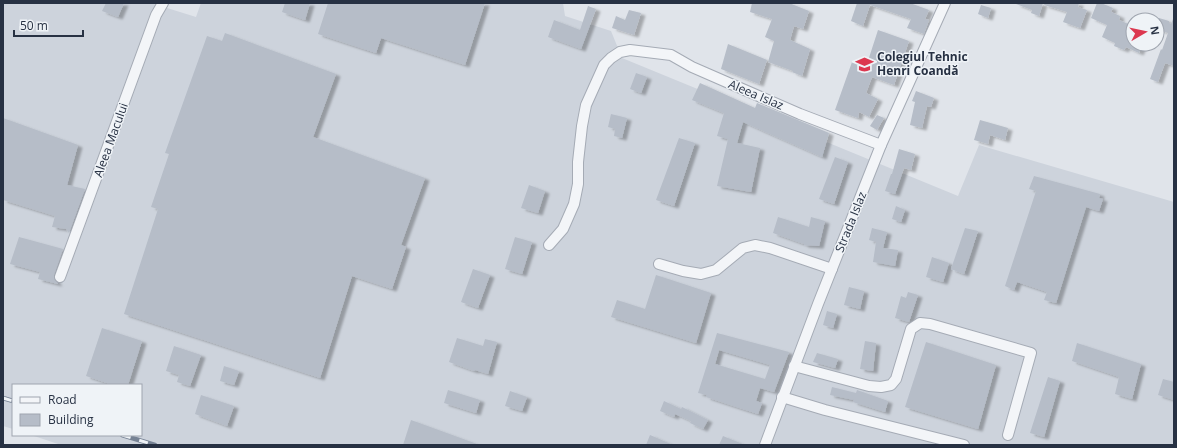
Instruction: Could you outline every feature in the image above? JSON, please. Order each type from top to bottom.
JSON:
[{"type":"street","name":"Aleea Macului","points":[[60,277],[154,22],[163,3]]},
{"type":"street","name":"Strada Islaz","points":[[765,445],[782,397],[881,145],[945,3]]},
{"type":"street","name":"Aleea Islaz","points":[[549,245],[563,229],[574,204],[578,184],[578,162],[586,105],[604,65],[620,52],[630,50],[671,55],[692,67],[800,114],[881,145]]},
{"type":"street","points":[[659,264],[683,271],[701,274],[716,270],[743,248],[755,245],[770,248],[832,269]]},
{"type":"street","points":[[794,366],[869,386],[881,387],[891,385],[896,379],[911,329],[920,323],[930,324],[1031,353],[1008,435]]},
{"type":"street","points":[[782,397],[825,410],[964,445]]},
{"type":"shaded area","points":[[3,3],[151,3],[196,17],[201,3],[563,3],[565,16],[611,31],[622,58],[958,196],[979,145],[1174,202],[1174,445],[61,445],[34,436],[142,436],[142,384],[12,384],[12,429],[3,426]]},
{"type":"building","points":[[106,3],[124,3],[118,17],[102,11]]},
{"type":"building","points":[[285,3],[310,3],[305,20],[282,12]]},
{"type":"building","points":[[328,3],[485,3],[465,65],[381,38],[376,53],[318,34]]},
{"type":"building","points":[[752,3],[789,3],[809,11],[803,29],[794,26],[790,40],[810,49],[802,76],[768,62],[774,41],[765,37],[772,19],[750,12]]},
{"type":"building","points":[[857,3],[910,3],[929,10],[925,19],[929,20],[924,34],[907,28],[911,19],[870,5],[863,26],[851,21]]},
{"type":"building","points":[[1043,3],[1039,16],[1031,13],[1032,10],[1016,4]]},
{"type":"building","points":[[1045,3],[1079,3],[1078,7],[1087,10],[1080,28],[1063,22],[1067,12],[1044,5]]},
{"type":"building","points":[[1097,3],[1113,8],[1111,12],[1120,16],[1119,20],[1125,23],[1124,50],[1114,46],[1115,43],[1102,37],[1107,25],[1091,18]]},
{"type":"building","points":[[981,5],[991,8],[988,18],[978,14]]},
{"type":"building","points":[[588,6],[596,9],[581,49],[548,37],[554,20],[580,30]]},
{"type":"building","points":[[629,10],[641,13],[634,35],[612,28],[616,16],[625,20]]},
{"type":"building","points":[[1174,19],[1174,66],[1165,63],[1158,82],[1150,79],[1160,52],[1165,52],[1165,42],[1168,33],[1165,32],[1165,20],[1169,21],[1171,24]]},
{"type":"building","points":[[878,30],[909,41],[894,85],[872,77],[866,93],[878,99],[869,117],[859,112],[858,118],[835,110],[852,62],[866,67]]},
{"type":"building","points":[[225,33],[336,74],[313,137],[425,178],[401,245],[406,247],[392,289],[352,276],[320,378],[124,314],[158,209],[151,207],[169,154],[165,153],[207,36],[222,41]]},
{"type":"building","points":[[728,44],[767,60],[759,84],[721,69]]},
{"type":"building","points":[[636,73],[647,77],[641,93],[630,89]]},
{"type":"building","points":[[700,83],[755,108],[757,103],[829,133],[822,157],[743,122],[737,143],[760,148],[751,192],[717,186],[728,139],[717,136],[724,113],[692,100]]},
{"type":"building","points":[[916,91],[934,98],[931,107],[927,106],[922,128],[910,125],[915,102],[912,101]]},
{"type":"building","points":[[611,114],[627,118],[622,138],[614,136],[615,129],[608,127]]},
{"type":"building","points":[[877,115],[884,118],[877,130],[870,126]]},
{"type":"building","points":[[3,118],[78,145],[67,185],[85,189],[69,233],[66,229],[52,227],[55,216],[3,200]]},
{"type":"building","points":[[980,120],[1008,128],[1005,140],[990,135],[988,144],[974,140]]},
{"type":"building","points":[[679,138],[695,143],[674,206],[656,200]]},
{"type":"building","points":[[899,149],[915,154],[911,170],[904,168],[895,194],[885,191],[892,174]]},
{"type":"building","points":[[835,157],[848,162],[834,204],[819,199]]},
{"type":"building","points":[[1034,176],[1100,194],[1099,198],[1103,199],[1099,211],[1086,207],[1056,303],[1044,300],[1047,292],[1017,282],[1014,290],[1005,286],[1036,191],[1029,189]]},
{"type":"building","points":[[529,185],[545,191],[538,213],[521,208]]},
{"type":"building","points":[[896,206],[905,210],[901,222],[892,219]]},
{"type":"building","points":[[778,217],[809,227],[811,217],[825,221],[819,246],[804,245],[773,233]]},
{"type":"building","points":[[872,228],[887,232],[883,248],[898,250],[895,266],[873,262],[876,242],[869,240]]},
{"type":"building","points":[[965,228],[978,231],[964,274],[951,269]]},
{"type":"building","points":[[19,237],[63,249],[54,275],[54,278],[58,284],[38,279],[40,272],[10,264]]},
{"type":"building","points":[[515,237],[532,242],[522,274],[505,269]]},
{"type":"building","points":[[932,257],[949,263],[943,282],[926,277]]},
{"type":"building","points":[[473,269],[490,275],[478,308],[461,302]]},
{"type":"building","points":[[656,275],[711,293],[696,343],[611,317],[617,300],[645,309]]},
{"type":"building","points":[[849,287],[864,291],[860,309],[844,305]]},
{"type":"building","points":[[908,292],[918,295],[909,322],[895,318],[901,296],[906,298]]},
{"type":"building","points":[[827,311],[837,314],[833,328],[823,325]]},
{"type":"building","points":[[102,328],[142,341],[128,384],[110,384],[86,376]]},
{"type":"building","points":[[717,333],[789,352],[774,392],[760,388],[756,401],[762,403],[758,414],[698,393]],"holes":[[[719,350],[770,365],[765,379],[715,364]]]},
{"type":"building","points":[[457,338],[483,346],[485,339],[497,342],[488,374],[474,371],[449,362]]},
{"type":"building","points":[[865,341],[876,343],[873,371],[860,369]]},
{"type":"building","points":[[926,342],[996,365],[978,429],[905,407]]},
{"type":"building","points":[[1077,343],[1141,364],[1132,399],[1115,394],[1119,377],[1072,361]]},
{"type":"building","points":[[174,346],[201,355],[190,386],[177,382],[179,375],[166,371]]},
{"type":"building","points":[[817,353],[838,359],[835,368],[813,362]]},
{"type":"building","points":[[224,366],[239,371],[234,385],[220,381]]},
{"type":"building","points":[[1048,377],[1060,381],[1044,437],[1030,433]]},
{"type":"building","points":[[1163,379],[1174,382],[1174,400],[1158,395]]},
{"type":"building","points":[[832,387],[856,393],[857,390],[888,401],[885,412],[853,402],[854,400],[830,395]]},
{"type":"building","points":[[448,390],[480,400],[476,413],[444,403]]},
{"type":"building","points":[[510,391],[527,397],[522,411],[505,406]]},
{"type":"building","points":[[201,395],[234,406],[227,426],[195,414]]},
{"type":"building","points":[[664,401],[681,409],[682,407],[708,420],[703,429],[690,423],[691,421],[675,414],[674,417],[660,411]]},
{"type":"building","points":[[411,420],[477,444],[477,445],[403,445]]},
{"type":"building","points":[[650,435],[673,445],[646,445]]},
{"type":"building","points":[[723,436],[745,445],[719,445]]},
{"type":"railway","points":[[3,398],[12,401]]},
{"type":"railway","points":[[125,436],[155,445]]},
{"type":"place","name":"Colegiul Tehnic Henri Coandă","points":[[864,64]]}]
